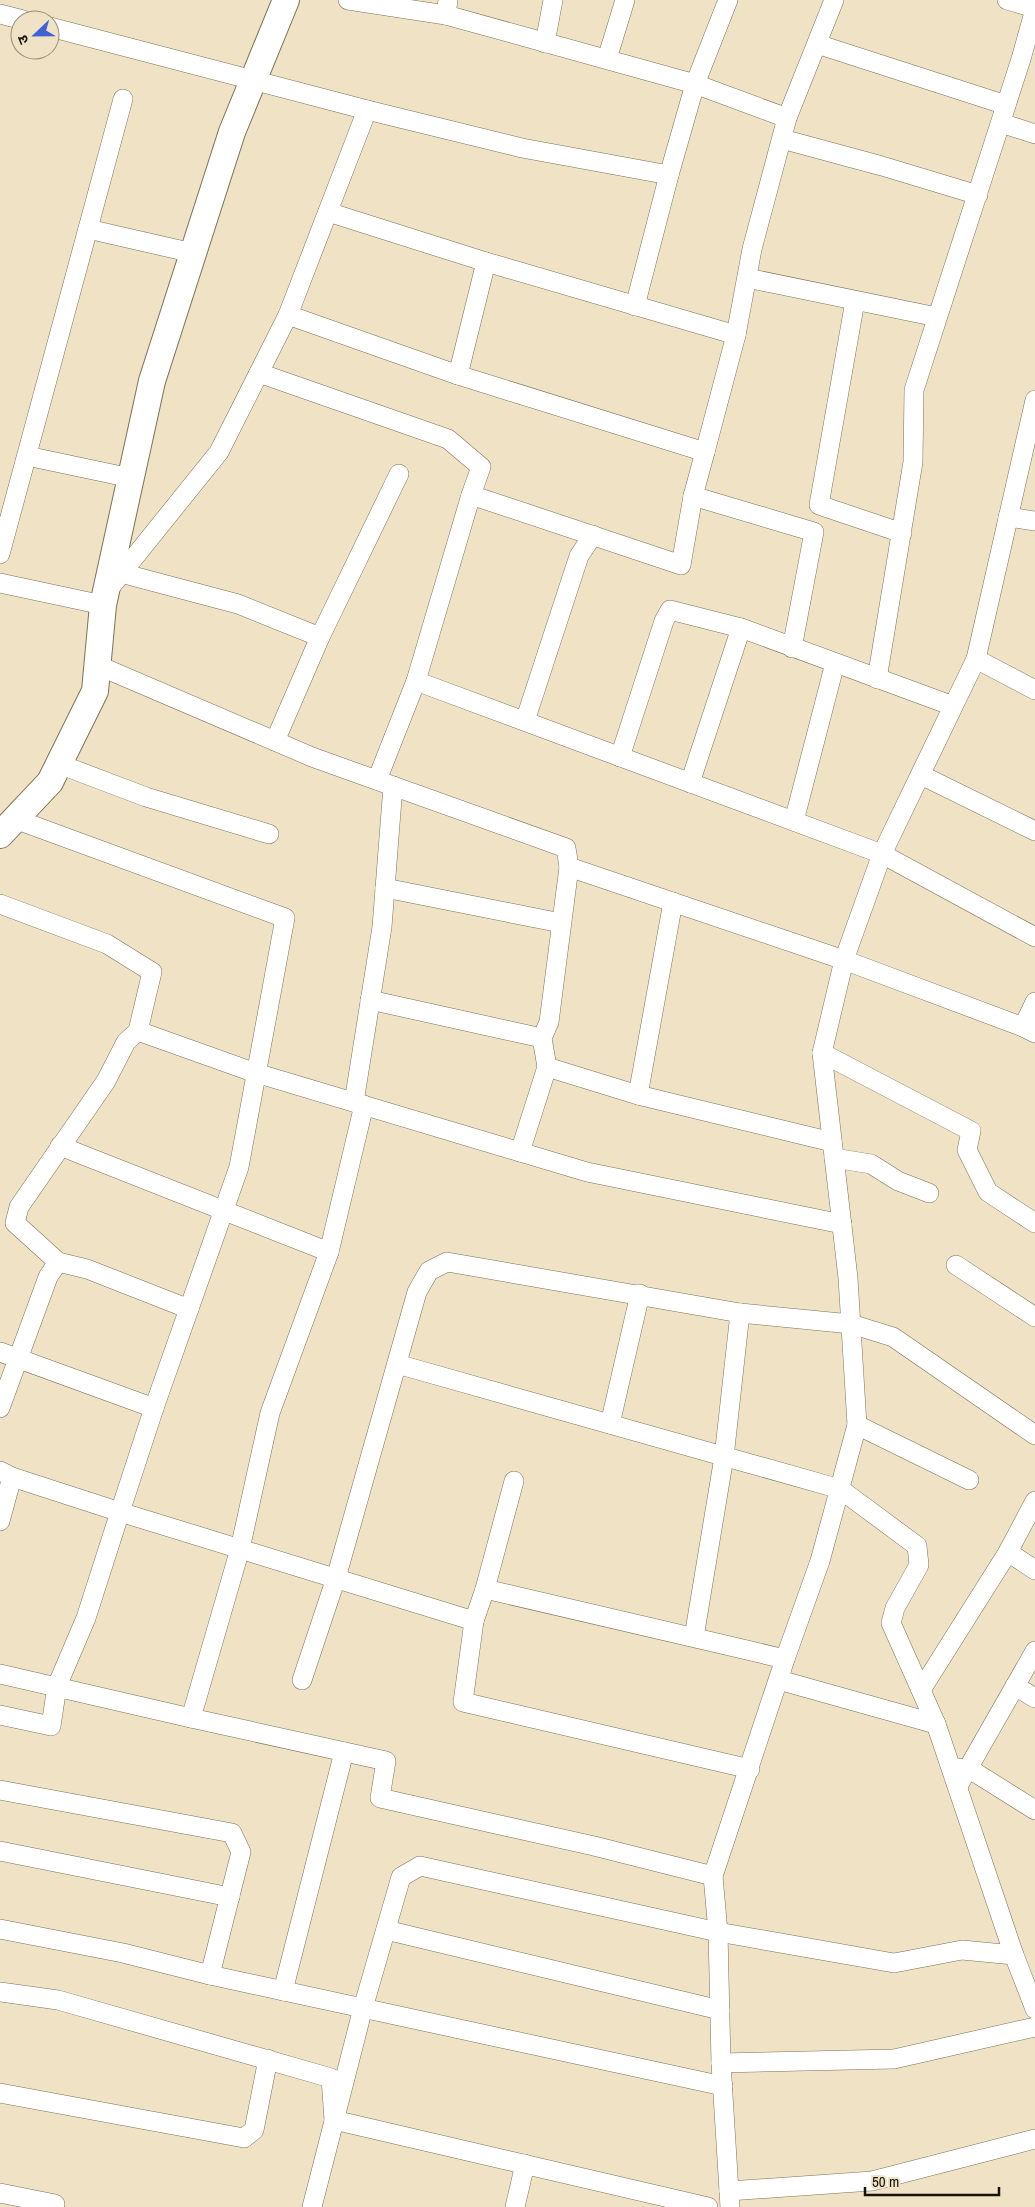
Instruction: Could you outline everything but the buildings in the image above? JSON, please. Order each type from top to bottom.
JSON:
[{"type":"street","points":[[0,1715],[51,1726],[57,1686],[86,1618],[154,1408],[239,1167],[285,918],[8,827],[50,782],[95,690],[97,666],[110,590],[152,381],[232,132],[286,0]]},
{"type":"street","points":[[348,0],[447,8],[545,43],[695,84],[787,118]]},
{"type":"street","points":[[545,43],[553,0]]},
{"type":"street","points":[[607,60],[625,0]]},
{"type":"street","points":[[635,306],[695,84],[728,0]]},
{"type":"street","points":[[471,495],[681,564],[693,496],[736,335],[752,249],[787,118],[834,0]]},
{"type":"street","points":[[877,678],[914,462],[914,390],[1001,123],[1035,9],[1007,0]]},
{"type":"street","points":[[60,30],[367,110],[522,148],[669,175]]},
{"type":"street","points":[[817,44],[1006,105]]},
{"type":"street","points":[[0,554],[123,99]]},
{"type":"street","points":[[110,590],[220,452],[288,316],[367,110]]},
{"type":"street","points":[[1001,123],[1035,134]]},
{"type":"street","points":[[782,139],[882,166],[978,195]]},
{"type":"street","points":[[328,212],[486,262],[736,335]]},
{"type":"street","points":[[88,229],[193,253]]},
{"type":"street","points":[[458,376],[486,262]]},
{"type":"street","points":[[747,278],[937,318]]},
{"type":"street","points":[[792,648],[855,300]]},
{"type":"street","points":[[288,316],[458,376],[705,452]]},
{"type":"street","points":[[191,1718],[240,1549],[270,1413],[329,1252],[359,1103],[370,1000],[382,927],[385,888],[385,783],[481,467],[448,439],[259,373],[258,375]]},
{"type":"street","points":[[1035,400],[976,659],[882,854],[844,960],[822,1053],[842,1224],[851,1324],[857,1425],[820,1561],[785,1658],[750,1769],[713,1876],[718,1932],[721,2063],[730,2199],[872,2181],[1035,2139]]},
{"type":"street","points":[[27,456],[131,478]]},
{"type":"street","points":[[275,741],[320,637],[398,474]]},
{"type":"street","points":[[693,496],[814,532]]},
{"type":"street","points":[[819,505],[902,533]]},
{"type":"street","points":[[1008,517],[1035,521]]},
{"type":"street","points":[[525,721],[580,556],[592,535]]},
{"type":"street","points":[[0,583],[110,590],[238,604],[320,637]]},
{"type":"street","points":[[620,756],[664,621],[670,610],[741,628],[953,706]]},
{"type":"street","points":[[690,783],[741,628]]},
{"type":"street","points":[[976,659],[1035,690]]},
{"type":"street","points":[[794,821],[836,663]]},
{"type":"street","points":[[97,666],[275,741],[566,848],[569,867],[549,1022],[542,1038],[548,1067],[520,1152]]},
{"type":"street","points":[[416,681],[882,854],[1035,937]]},
{"type":"street","points":[[59,764],[146,797],[269,834]]},
{"type":"street","points":[[921,775],[1035,831]]},
{"type":"street","points":[[569,867],[844,960],[1029,1030],[1035,1002]]},
{"type":"street","points":[[385,888],[561,923]]},
{"type":"street","points":[[638,1095],[674,902]]},
{"type":"street","points":[[0,904],[107,944],[152,972],[138,1031],[126,1042],[106,1081],[19,1207],[15,1222],[58,1262],[87,1269],[189,1309]]},
{"type":"street","points":[[370,1000],[542,1038]]},
{"type":"street","points":[[138,1031],[256,1073],[588,1172],[842,1224]]},
{"type":"street","points":[[822,1053],[971,1131],[967,1150],[988,1192],[1035,1223]]},
{"type":"street","points":[[548,1067],[638,1095],[833,1150],[871,1164],[898,1181],[929,1193]]},
{"type":"street","points":[[60,1146],[329,1252]]},
{"type":"street","points":[[0,1408],[9,1355],[48,1277],[58,1262]]},
{"type":"street","points":[[302,1680],[336,1578],[417,1292],[430,1271],[447,1262],[640,1294],[740,1313],[851,1324],[893,1337],[1035,1435]]},
{"type":"street","points":[[956,1265],[1035,1317]]},
{"type":"street","points":[[610,1424],[640,1294]]},
{"type":"street","points":[[694,1637],[724,1457],[740,1313]]},
{"type":"street","points":[[9,1355],[154,1408]]},
{"type":"street","points":[[397,1364],[840,1490],[916,1546],[919,1565],[895,1608],[891,1623],[936,1724],[1014,1955],[1031,1990],[1035,2009]]},
{"type":"street","points":[[857,1425],[968,1480]]},
{"type":"street","points":[[0,1521],[6,1474],[120,1512],[474,1621]]},
{"type":"street","points":[[514,1481],[485,1589],[474,1621],[463,1702],[750,1769]]},
{"type":"street","points":[[922,1690],[1008,1552],[1035,1501]]},
{"type":"street","points":[[1008,1552],[1035,1570]]},
{"type":"street","points":[[485,1589],[785,1658]]},
{"type":"street","points":[[958,1786],[1035,1652]]},
{"type":"street","points":[[0,1674],[386,1761],[380,1798],[594,1846],[713,1876]]},
{"type":"street","points":[[779,1680],[936,1724]]},
{"type":"street","points":[[1015,1686],[1035,1698]]},
{"type":"street","points":[[283,1991],[344,1752]]},
{"type":"street","points":[[949,1761],[965,1772],[968,1768]]},
{"type":"street","points":[[968,1768],[1035,1810]]},
{"type":"street","points":[[0,1790],[232,1833],[241,1852],[210,1975]]},
{"type":"street","points":[[0,1851],[230,1897]]},
{"type":"street","points":[[312,2207],[363,2008],[401,1877],[420,1866],[718,1932],[894,1963],[962,1950],[1014,1955]]},
{"type":"street","points":[[0,1929],[123,1953],[210,1975],[723,2086]]},
{"type":"street","points":[[386,1930],[720,2010]]},
{"type":"street","points":[[0,1992],[58,2000],[331,2078],[334,2120]]},
{"type":"street","points":[[721,2063],[894,2058],[1035,2027]]},
{"type":"street","points":[[0,2093],[244,2138],[254,2130],[268,2059]]},
{"type":"street","points":[[334,2120],[708,2207]]},
{"type":"street","points":[[515,2207],[525,2164]]},
{"type":"street","points":[[0,2193],[55,2204],[54,2207]]}]
